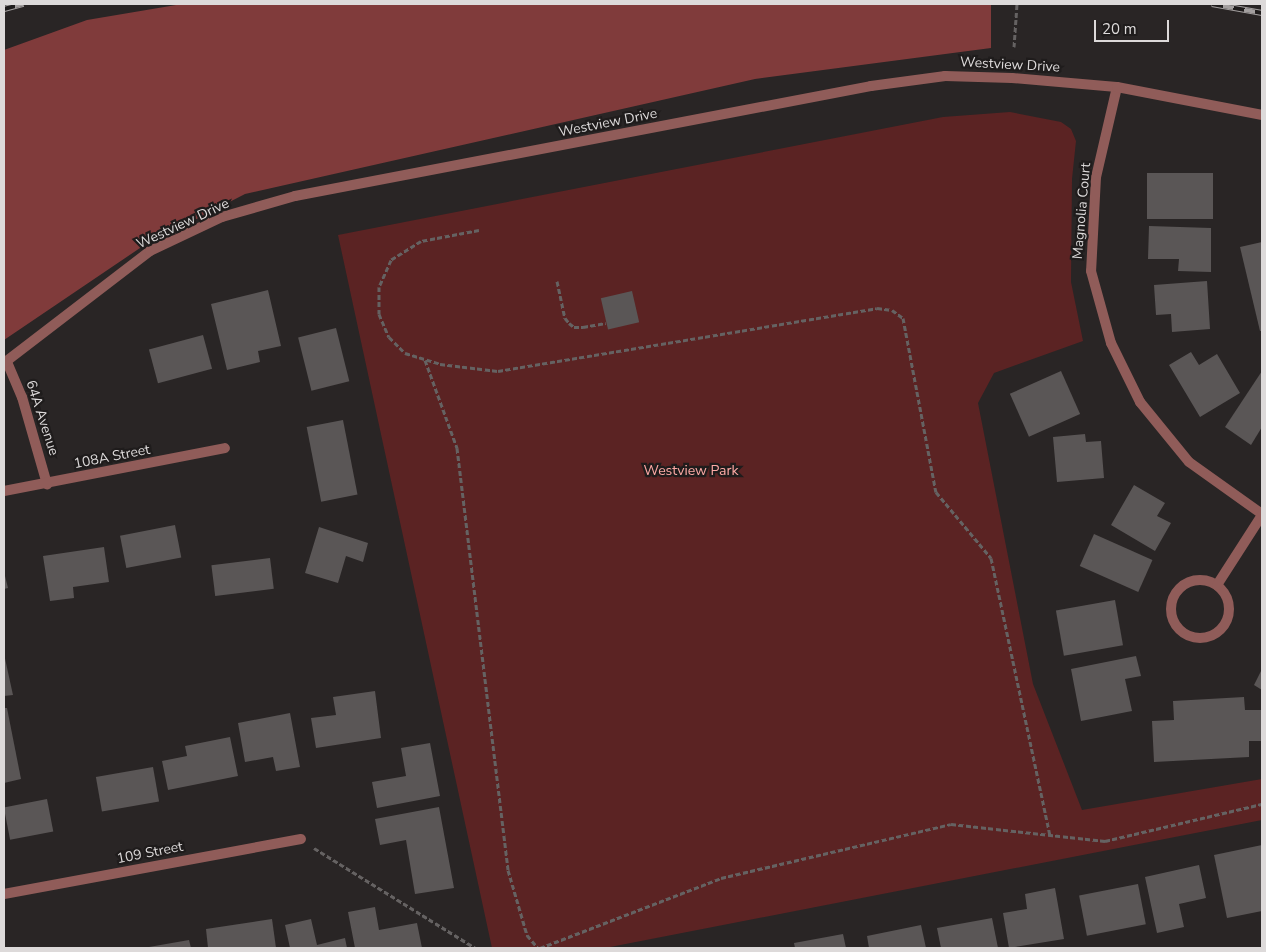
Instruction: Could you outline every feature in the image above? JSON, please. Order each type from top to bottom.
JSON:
[{"type":"street","name":"Westview Drive","points":[[6,362],[119,273],[150,251],[222,217],[295,196],[871,86],[945,76],[1012,78],[1117,87],[1262,115]]},
{"type":"street","name":"Magnolia Court","points":[[1117,87],[1096,177],[1091,271],[1111,343],[1140,402],[1189,462],[1262,515],[1216,585]]},
{"type":"street","name":"64A Avenue","points":[[6,362],[22,396],[47,484]]},
{"type":"street","name":"108A Street","points":[[4,491],[225,448]]},
{"type":"street","points":[[1198,580],[1207,580],[1216,585],[1227,598],[1229,607],[1224,625],[1217,633],[1208,637],[1188,636],[1180,630],[1171,613],[1171,602],[1175,593],[1189,582],[1198,580]]},
{"type":"street","name":"109 Street","points":[[4,894],[301,839]]},
{"type":"path","points":[[1014,47],[1016,4]]},
{"type":"path","points":[[479,230],[421,241],[391,260],[378,287],[379,314],[389,337],[405,353],[440,364],[498,371],[877,308],[892,310],[902,318],[936,492],[991,558],[1050,836]]},
{"type":"path","points":[[557,281],[565,318],[569,323],[574,327],[606,323]]},
{"type":"path","points":[[425,359],[457,448],[508,870],[527,935],[539,948],[720,878],[951,824],[1105,841],[1262,804]]},
{"type":"path","points":[[301,839],[474,948]]},
{"type":"green space","name":"Westview Park","points":[[1010,112],[1061,122],[1071,129],[1076,141],[1072,179],[1071,282],[1083,341],[994,373],[978,403],[1033,684],[1082,810],[1262,779],[1262,820],[605,948],[492,948],[338,235],[943,117]]},
{"type":"shaded area","points":[[182,4],[991,4],[991,48],[755,79],[245,194],[140,248],[4,340],[4,50],[87,20]]},
{"type":"building","points":[[1147,173],[1213,173],[1213,219],[1147,219]]},
{"type":"building","points":[[1149,226],[1211,228],[1211,272],[1178,271],[1179,259],[1148,259]]},
{"type":"building","points":[[1262,242],[1262,331],[1260,331],[1240,247]]},
{"type":"building","points":[[1207,281],[1210,329],[1172,332],[1171,314],[1156,315],[1154,285]]},
{"type":"building","points":[[268,290],[281,346],[258,351],[260,362],[227,370],[211,304]]},
{"type":"building","points":[[632,291],[639,322],[608,329],[601,298]]},
{"type":"building","points":[[336,328],[349,381],[311,391],[298,337]]},
{"type":"building","points":[[203,335],[212,369],[158,383],[149,349]]},
{"type":"building","points":[[1191,352],[1199,365],[1217,354],[1240,393],[1200,417],[1169,365]]},
{"type":"building","points":[[1061,371],[1080,414],[1029,437],[1010,394]]},
{"type":"building","points":[[1262,371],[1262,427],[1251,445],[1225,427]]},
{"type":"building","points":[[343,420],[358,495],[321,502],[307,427]]},
{"type":"building","points":[[1085,434],[1086,442],[1101,441],[1104,478],[1057,482],[1053,437]]},
{"type":"building","points":[[1134,485],[1165,503],[1157,516],[1171,523],[1155,551],[1111,525]]},
{"type":"building","points":[[175,525],[181,557],[126,568],[120,536]]},
{"type":"building","points":[[319,527],[368,543],[363,562],[346,556],[338,583],[305,573]]},
{"type":"building","points":[[1094,534],[1152,560],[1138,592],[1080,566]]},
{"type":"building","points":[[104,547],[109,582],[73,587],[74,598],[50,601],[43,556]]},
{"type":"building","points":[[270,558],[274,589],[215,596],[211,565]]},
{"type":"building","points":[[4,572],[8,588],[4,589]]},
{"type":"building","points":[[1115,600],[1123,645],[1064,656],[1056,610]]},
{"type":"building","points":[[4,654],[13,695],[4,696]]},
{"type":"building","points":[[1136,656],[1141,676],[1125,679],[1132,711],[1081,721],[1071,669]]},
{"type":"building","points":[[1262,669],[1262,690],[1254,685]]},
{"type":"building","points":[[375,691],[381,738],[316,748],[311,718],[336,715],[333,697]]},
{"type":"building","points":[[1244,697],[1245,710],[1262,710],[1262,741],[1249,741],[1249,757],[1154,762],[1152,721],[1174,720],[1173,701]]},
{"type":"building","points":[[4,708],[7,708],[21,779],[4,783]]},
{"type":"building","points":[[290,713],[300,767],[276,771],[273,757],[245,762],[238,723]]},
{"type":"building","points":[[230,737],[238,776],[168,790],[162,761],[187,756],[185,746]]},
{"type":"building","points":[[430,743],[440,796],[377,808],[372,782],[406,776],[401,748]]},
{"type":"building","points":[[153,767],[159,801],[102,812],[96,777]]},
{"type":"building","points":[[47,799],[53,831],[10,840],[4,807]]},
{"type":"building","points":[[439,807],[454,888],[415,894],[406,840],[380,845],[375,819]]},
{"type":"building","points":[[1262,845],[1262,911],[1227,918],[1214,855]]},
{"type":"building","points":[[1199,865],[1206,898],[1179,904],[1184,927],[1157,933],[1145,877]]},
{"type":"building","points":[[1138,884],[1146,924],[1087,936],[1079,895]]},
{"type":"building","points":[[1055,888],[1064,939],[1009,948],[1003,913],[1027,909],[1025,894]]},
{"type":"building","points":[[375,907],[379,930],[417,923],[422,948],[355,948],[348,912]]},
{"type":"building","points":[[992,918],[998,948],[941,948],[937,928]]},
{"type":"building","points":[[272,919],[276,948],[208,948],[206,929]]},
{"type":"building","points":[[311,919],[317,945],[345,938],[347,948],[290,948],[285,925]]},
{"type":"building","points":[[921,925],[926,948],[869,948],[867,936]]},
{"type":"building","points":[[843,934],[846,948],[795,948],[794,943]]},
{"type":"building","points":[[189,940],[191,948],[149,948],[149,947]]},
{"type":"railway","points":[[4,9],[23,4]]},
{"type":"railway","points":[[1212,4],[1262,13]]}]
